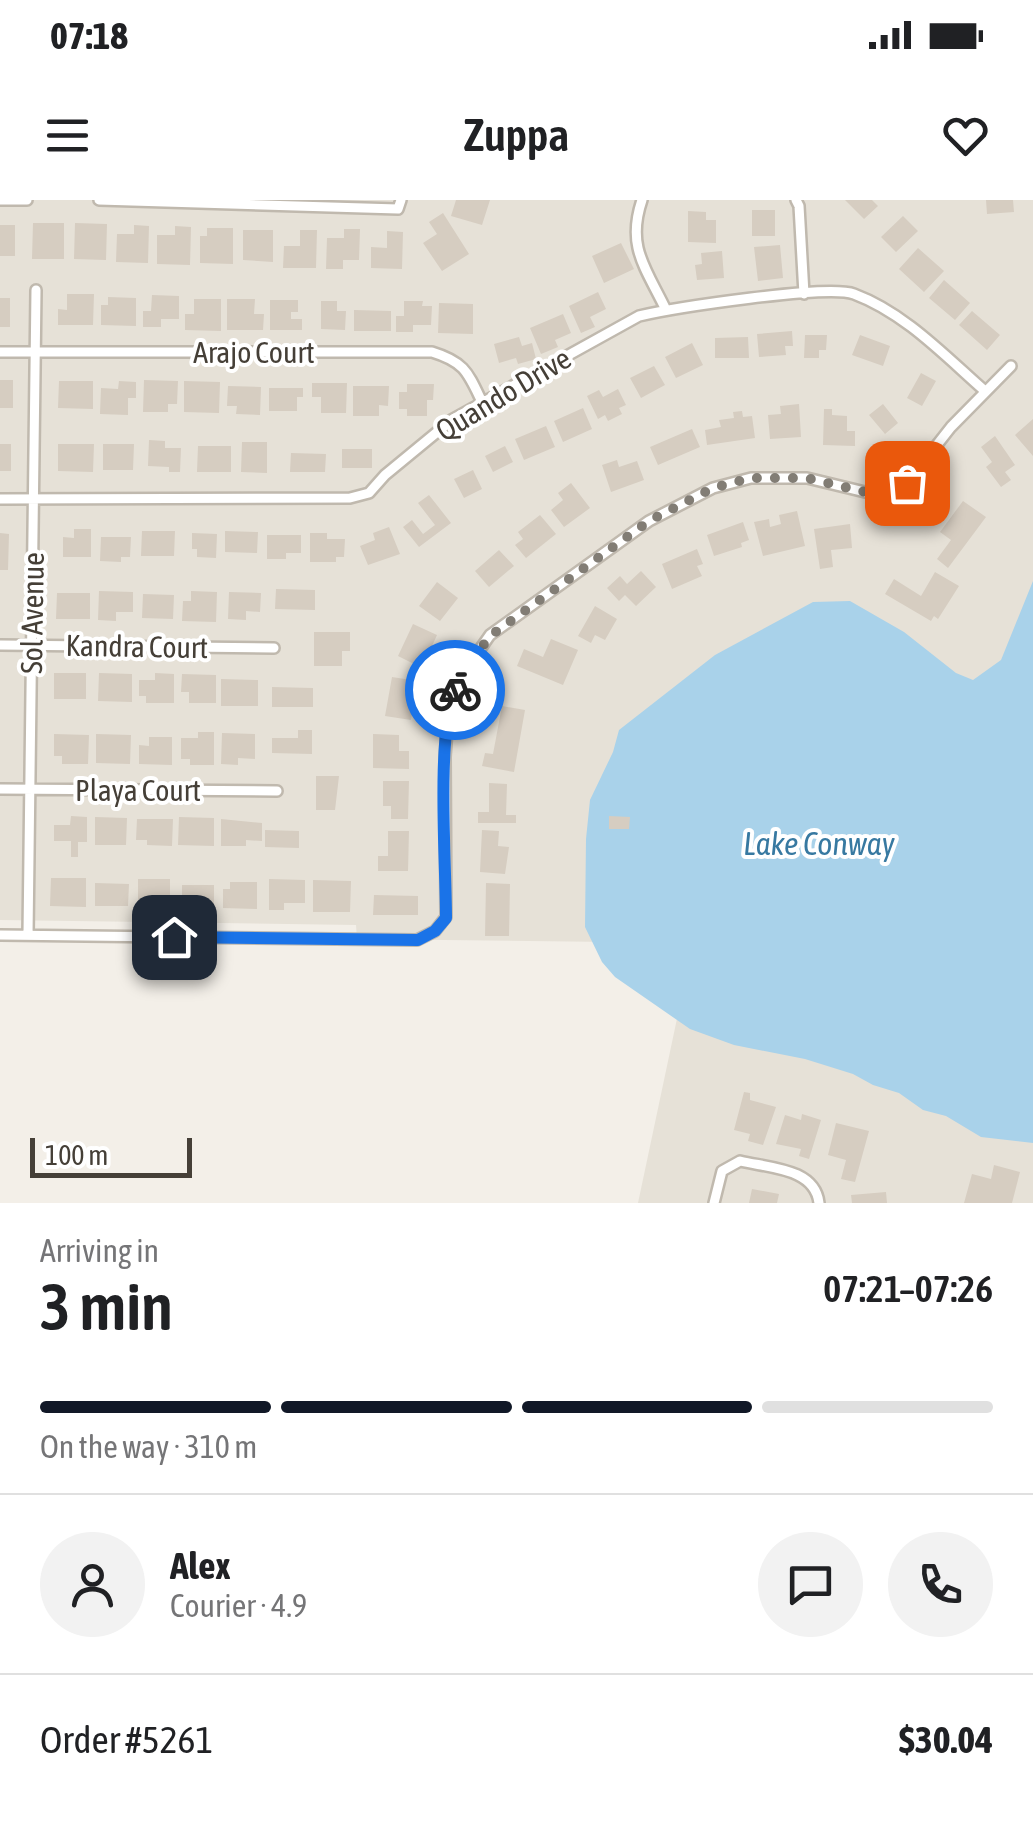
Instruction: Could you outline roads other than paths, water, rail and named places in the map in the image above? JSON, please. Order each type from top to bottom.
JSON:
[{"type":"street","points":[[0,200],[27,200]]},
{"type":"street","points":[[99,200],[398,208],[400,200]]},
{"type":"street","points":[[642,200],[635,221],[634,244],[666,310]]},
{"type":"street","points":[[796,200],[804,294]]},
{"type":"street","name":"Sol Avenue","points":[[28,935],[36,290]]},
{"type":"street","name":"Quando Drive","points":[[0,499],[350,498],[370,493],[385,474],[452,419],[639,316],[804,294],[851,292],[879,306],[920,332],[985,391]]},
{"type":"street","name":"Arajo Court","points":[[0,352],[432,352],[464,367],[482,402]]},
{"type":"street","points":[[0,935],[418,940],[435,931],[446,918],[449,704],[462,675],[490,636],[649,521],[713,488],[751,478],[807,478],[865,492],[890,492],[907,483],[951,426],[1012,366]]},
{"type":"street","name":"Kandra Court","points":[[0,645],[274,648]]},
{"type":"street","name":"Playa Court","points":[[0,789],[276,791]]},
{"type":"street","points":[[714,1203],[722,1171],[740,1161],[802,1175],[815,1186],[819,1203]]},
{"type":"water","name":"Lake Conway","points":[[1033,581],[1033,1143],[981,1137],[946,1116],[923,1110],[899,1093],[853,1074],[805,1059],[734,1045],[690,1029],[615,977],[602,962],[585,927],[586,839],[590,800],[619,730],[715,655],[813,602],[850,601],[904,632],[956,673],[973,680],[1001,660]]}]
